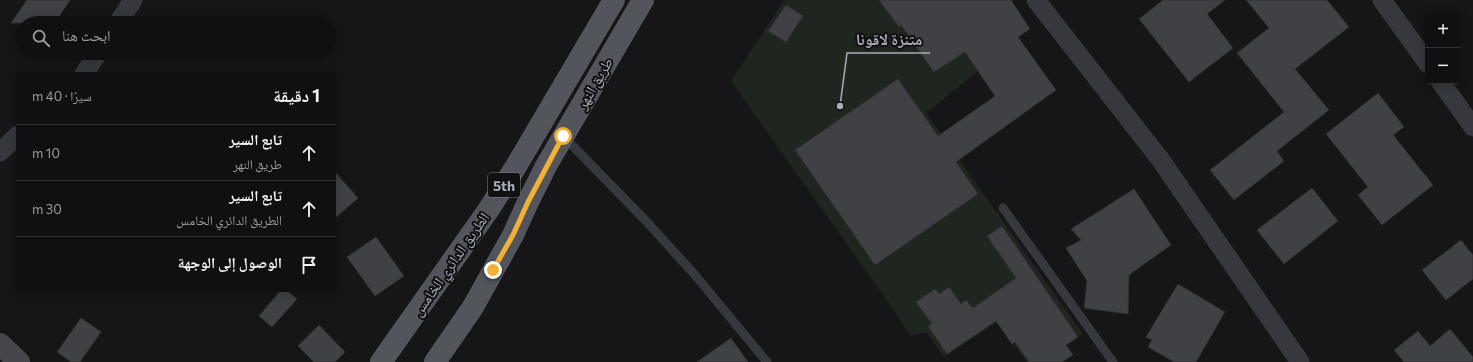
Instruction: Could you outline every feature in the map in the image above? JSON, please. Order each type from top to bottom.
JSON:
[{"type":"main road","name":"الطريق الدائري الخامس","points":[[381,362],[489,209],[515,168],[614,0]]},
{"type":"main road","name":"طريق النهر","points":[[435,362],[473,307],[513,235],[546,166],[642,0]]},
{"type":"main road","points":[[0,344],[20,362]]},
{"type":"street","points":[[123,16],[133,0]]},
{"type":"street","points":[[1036,0],[1160,159],[1300,362]]},
{"type":"street","points":[[1382,0],[1425,60]]},
{"type":"street","points":[[85,72],[93,60]]},
{"type":"street","points":[[1442,84],[1473,127]]},
{"type":"lane","points":[[563,136],[646,221],[695,275],[767,362]]},
{"type":"lane","points":[[1003,208],[1111,361]]},
{"type":"shaded area","points":[[784,0],[1010,0],[1030,29],[926,113],[1083,334],[1045,362],[1027,362],[997,322],[944,357],[926,332],[910,336],[895,312],[731,81]]},
{"type":"building","points":[[27,0],[70,0],[60,16],[16,16],[16,23],[11,23]]},
{"type":"building","points":[[879,0],[1011,0],[1030,29],[1018,37],[1056,90],[956,162],[978,194],[875,265],[795,150],[898,79],[938,136],[995,96],[965,52],[934,72],[901,25],[899,27]]},
{"type":"building","points":[[1163,0],[1225,0],[1207,14],[1233,48],[1189,82],[1139,19]]},
{"type":"building","points":[[1246,0],[1327,0],[1349,27],[1295,69],[1329,110],[1277,151],[1284,161],[1234,200],[1210,170],[1284,112],[1237,53],[1269,28]]},
{"type":"building","points":[[786,5],[803,16],[786,42],[768,31]]},
{"type":"building","points":[[1378,93],[1404,127],[1393,135],[1433,185],[1382,225],[1358,195],[1368,187],[1326,134]]},
{"type":"building","points":[[336,173],[358,198],[336,217]]},
{"type":"building","points":[[1312,188],[1338,221],[1284,264],[1257,230]]},
{"type":"building","points":[[1134,189],[1171,245],[1129,275],[1128,314],[1084,308],[1087,281],[1066,248],[1081,240],[1071,229]]},
{"type":"building","points":[[1002,226],[1078,337],[1066,345],[1073,355],[1062,362],[1029,362],[1015,342],[1012,344],[996,321],[947,354],[928,326],[932,324],[916,302],[935,289],[939,294],[949,287],[961,304],[966,300],[973,308],[1016,278],[987,236]]},
{"type":"building","points":[[376,237],[404,276],[375,296],[347,257]]},
{"type":"building","points":[[1461,240],[1473,255],[1473,279],[1446,300],[1422,270]]},
{"type":"building","points":[[1178,284],[1225,312],[1196,362],[1174,362],[1148,347],[1152,340],[1146,337]]},
{"type":"building","points":[[279,292],[288,292],[297,299],[272,327],[259,316]]},
{"type":"building","points":[[81,318],[101,332],[80,362],[71,362],[57,352]]},
{"type":"building","points":[[319,325],[345,352],[335,362],[314,362],[298,346]]},
{"type":"building","points":[[1450,329],[1473,357],[1473,362],[1404,362],[1394,350],[1418,331],[1430,346]]},
{"type":"building","points":[[731,338],[748,362],[697,362]]},
{"type":"place","name":"متنزة لاقونا","points":[[840,106]]},
{"type":"route","points":[[493,270],[513,235],[546,166],[563,136]]}]
